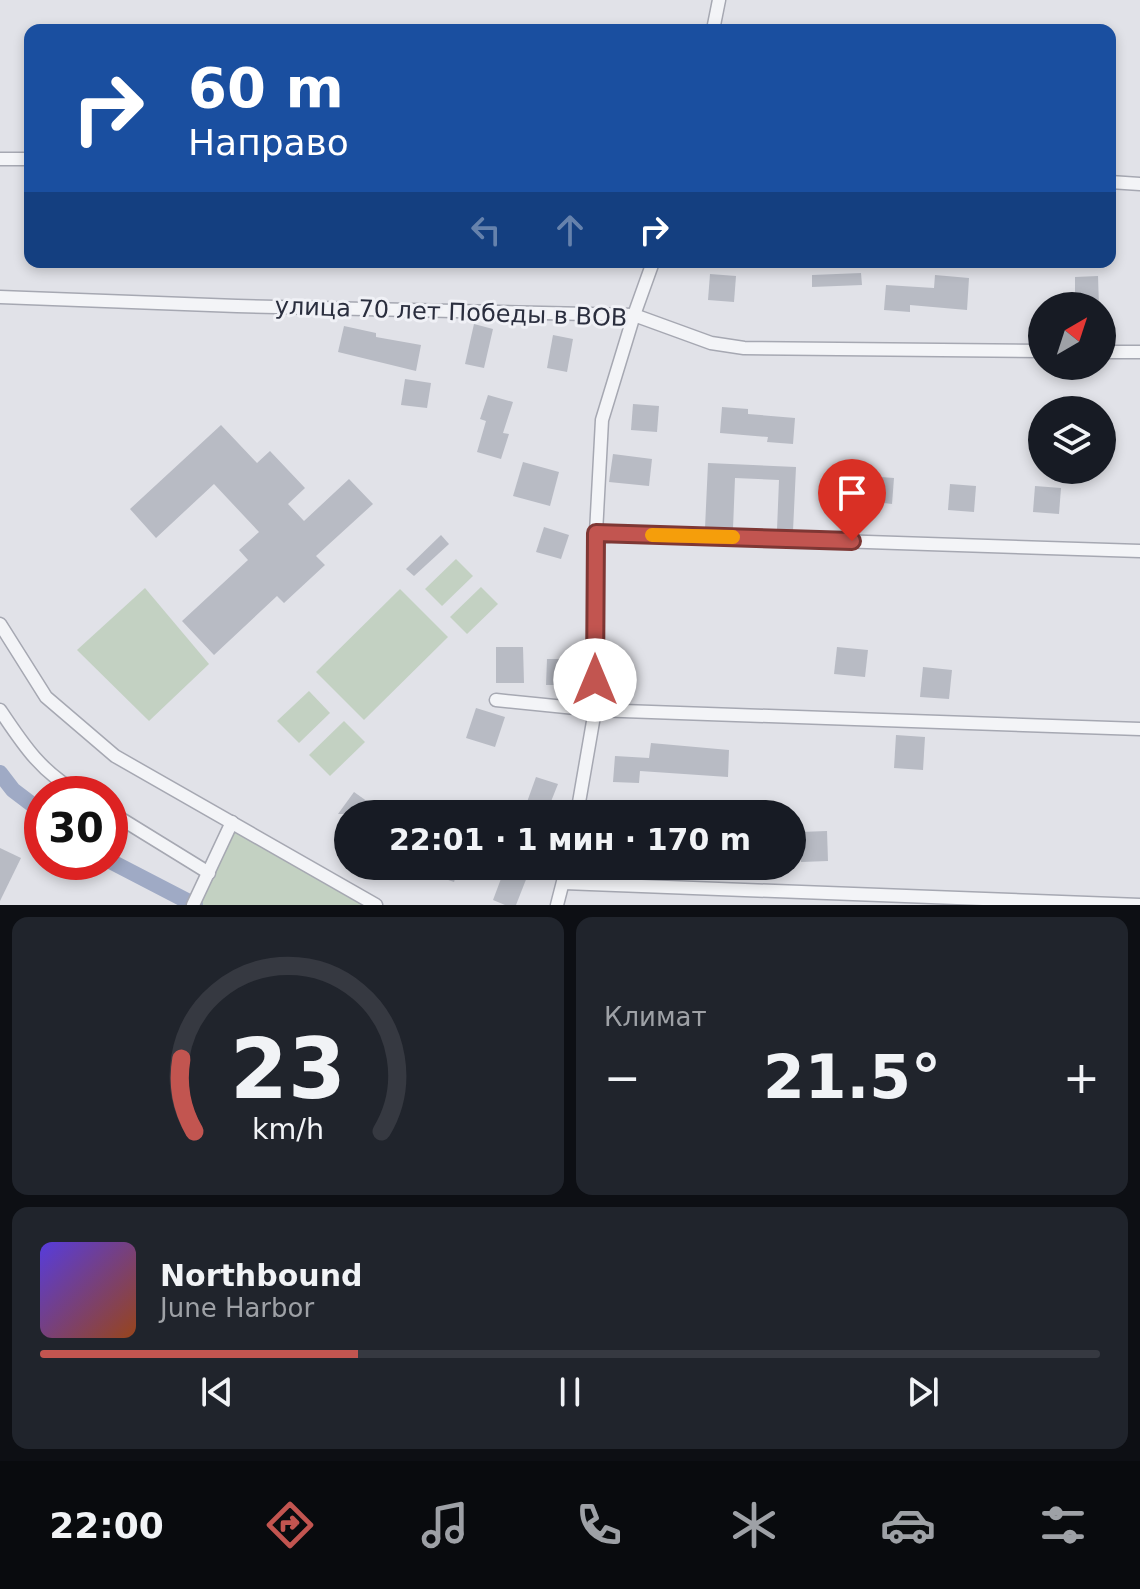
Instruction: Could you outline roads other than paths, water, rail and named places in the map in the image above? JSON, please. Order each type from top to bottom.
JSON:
[{"type":"street","points":[[714,24],[719,0]]},
{"type":"street","points":[[0,159],[24,159]]},
{"type":"street","points":[[1116,182],[1140,184]]},
{"type":"street","points":[[579,800],[595,710],[596,533],[602,420],[651,268]]},
{"type":"street","name":"улица 70 лет Победы в ВОВ","points":[[0,297],[634,315],[711,343],[744,348],[1028,351]]},
{"type":"street","points":[[1116,352],[1140,352]]},
{"type":"street","points":[[596,533],[1140,551]]},
{"type":"street","points":[[0,624],[46,697],[115,756],[376,905]]},
{"type":"street","points":[[496,700],[595,710],[1140,729]]},
{"type":"street","points":[[0,710],[33,758],[52,776]]},
{"type":"street","points":[[193,905],[232,822]]},
{"type":"street","points":[[128,823],[209,873]]},
{"type":"street","points":[[557,905],[565,880]]},
{"type":"street","points":[[564,883],[1140,905]]},
{"type":"waterway","points":[[0,773],[24,798]]},
{"type":"waterway","points":[[128,870],[195,905]]}]
